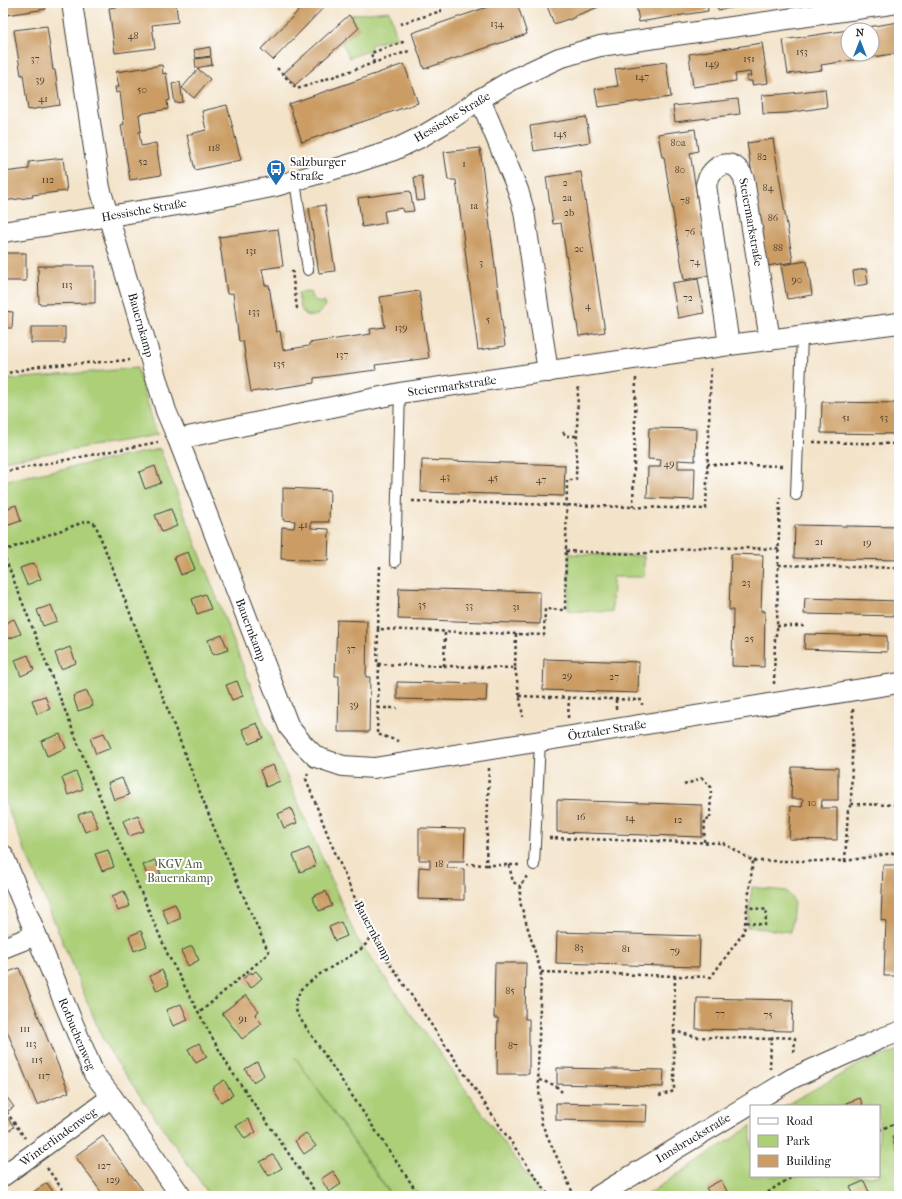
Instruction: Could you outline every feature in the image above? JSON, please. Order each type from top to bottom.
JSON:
[{"type":"street","name":"Bauernkamp","points":[[72,3],[100,188],[166,411],[289,727],[316,757]]},
{"type":"street","name":"Hessische Straße","points":[[3,232],[202,200],[295,181],[394,150],[442,125],[512,80],[559,58],[600,46],[898,3]]},
{"type":"street","points":[[480,100],[518,190],[524,212],[548,372]]},
{"type":"street","name":"Steiermarkstraße","points":[[729,345],[706,185],[708,177],[714,170],[723,165],[733,165],[741,171],[744,179],[770,340]]},
{"type":"street","name":"Steiermarkstraße","points":[[178,439],[400,394],[729,345],[899,323]]},
{"type":"street","name":"Ötztaler Straße","points":[[316,757],[343,766],[374,768],[899,683]]},
{"type":"street","name":"Rotbuchenweg","points":[[3,855],[94,1074],[112,1097],[181,1196]]},
{"type":"street","points":[[3,948],[36,935]]},
{"type":"street","name":"Innsbruckstraße","points":[[598,1196],[793,1078],[882,1038],[899,1032]]},
{"type":"street","name":"Winterlindenweg","points":[[3,1176],[112,1097]]},
{"type":"lane","points":[[295,181],[308,270]]},
{"type":"lane","points":[[796,495],[802,336]]},
{"type":"lane","points":[[395,562],[400,394]]},
{"type":"lane","points":[[534,865],[540,741]]},
{"type":"path","points":[[400,24],[442,11],[439,3]]},
{"type":"path","points":[[374,63],[371,53],[406,41]]},
{"type":"path","points":[[277,68],[297,89],[409,51]]},
{"type":"path","points":[[300,307],[297,308],[292,272],[308,270]]},
{"type":"path","points":[[3,374],[40,366],[151,358]]},
{"type":"path","points":[[397,501],[706,509],[711,360]]},
{"type":"path","points":[[633,507],[636,378]]},
{"type":"path","points":[[378,629],[544,635],[545,609],[565,610],[567,480],[576,480],[578,386]]},
{"type":"path","points":[[563,432],[566,436],[577,436]]},
{"type":"path","points":[[3,472],[178,439]]},
{"type":"path","points":[[798,441],[899,444]]},
{"type":"path","points":[[707,464],[782,466]]},
{"type":"path","points":[[774,689],[775,638],[777,631],[780,495],[796,495]]},
{"type":"path","points":[[199,1013],[269,953],[250,913],[214,828],[96,526],[93,522],[87,521],[3,552],[94,781],[168,955],[199,1013],[230,1069],[318,1196]]},
{"type":"path","points":[[566,551],[637,554],[704,547],[779,549]]},
{"type":"path","points":[[380,561],[377,734],[398,741],[399,746]]},
{"type":"path","points":[[778,566],[899,568]]},
{"type":"path","points":[[777,626],[806,626]]},
{"type":"path","points":[[444,666],[445,632]]},
{"type":"path","points":[[516,634],[515,668],[523,717]]},
{"type":"path","points":[[379,664],[515,668]]},
{"type":"path","points":[[519,696],[642,700],[642,711]]},
{"type":"path","points":[[569,698],[569,713]]},
{"type":"path","points":[[846,861],[848,810],[851,804],[853,706]]},
{"type":"path","points":[[378,708],[397,708]]},
{"type":"path","name":"Bauernkamp","points":[[316,757],[306,779],[331,843],[372,933],[384,955],[549,1196]]},
{"type":"path","points":[[486,865],[489,766]]},
{"type":"path","points":[[684,785],[702,778],[711,787],[710,820],[705,819],[704,843]]},
{"type":"path","points":[[851,804],[899,805]]},
{"type":"path","points":[[535,838],[722,843],[753,861],[846,861],[899,852]]},
{"type":"path","points":[[541,972],[712,977],[744,932],[753,861]]},
{"type":"path","points":[[466,864],[534,865]]},
{"type":"path","points":[[509,865],[513,882],[520,886]]},
{"type":"path","points":[[534,865],[520,886],[520,902],[541,972],[538,1080],[541,1122],[572,1191]]},
{"type":"path","points":[[746,922],[765,925],[767,910],[747,907]]},
{"type":"path","points":[[372,933],[366,944],[360,950],[320,974],[301,988],[295,1003],[297,1014],[414,1189],[423,1196]]},
{"type":"path","points":[[659,1096],[674,1091],[675,976]]},
{"type":"path","points":[[674,1031],[696,1037],[771,1039],[773,1037],[795,1038],[794,1055]]},
{"type":"path","points":[[770,1068],[771,1039]]},
{"type":"path","points":[[538,1080],[555,1085],[562,1092]]},
{"type":"path","points":[[3,1107],[67,1196]]},
{"type":"path","points":[[880,1130],[899,1122]]},
{"type":"path","points":[[763,1196],[792,1177]]},
{"type":"green space","points":[[389,11],[397,37],[370,45],[371,50],[349,58],[342,43],[359,28],[349,15]]},
{"type":"green space","points":[[310,292],[315,300],[324,302],[325,304],[320,313],[313,316],[306,315],[303,312],[298,293]]},
{"type":"green space","points":[[137,368],[157,435],[3,461],[3,380]]},
{"type":"green space","name":"KGV Am Bauernkamp","points":[[160,449],[270,737],[356,937],[542,1196],[392,1196],[295,1057],[391,1196],[210,1196],[103,1040],[3,797],[3,481]]},
{"type":"green space","points":[[569,554],[644,556],[644,577],[613,577],[612,612],[568,611]]},
{"type":"green space","points":[[752,887],[786,891],[794,901],[791,932],[747,927]]},
{"type":"green space","points":[[899,1050],[899,1196],[645,1196],[750,1127],[750,1177],[880,1177],[880,1105],[786,1105],[860,1064]]},
{"type":"building","points":[[5,3],[45,3],[46,9],[6,15]]},
{"type":"building","points":[[149,3],[150,7],[176,4],[178,22],[152,25],[155,48],[115,53],[109,8]]},
{"type":"building","points":[[306,3],[328,3],[273,60],[261,49]]},
{"type":"building","points":[[499,3],[517,3],[527,34],[424,69],[412,33]]},
{"type":"building","points":[[546,3],[609,3],[575,16],[569,20],[568,19],[554,24]]},
{"type":"building","points":[[636,3],[707,3],[708,11],[639,22]]},
{"type":"building","points":[[717,3],[751,3],[752,4],[718,10]]},
{"type":"building","points":[[349,15],[359,28],[295,85],[284,73]]},
{"type":"building","points":[[899,22],[899,53],[880,56],[880,25]]},
{"type":"building","points":[[47,26],[53,70],[55,70],[60,105],[28,110],[23,74],[21,75],[14,30]]},
{"type":"building","points":[[840,31],[840,62],[821,65],[822,70],[788,74],[783,40]]},
{"type":"building","points":[[762,43],[768,83],[752,85],[752,81],[747,81],[747,76],[751,76],[750,72],[735,74],[736,81],[693,87],[689,54]]},
{"type":"building","points":[[210,47],[211,56],[196,58],[194,50]]},
{"type":"building","points":[[211,57],[212,65],[196,68],[195,59]]},
{"type":"building","points":[[666,62],[671,97],[598,107],[595,89],[618,86],[615,69]]},
{"type":"building","points":[[404,64],[418,103],[302,142],[289,104]]},
{"type":"building","points":[[162,65],[163,74],[166,73],[170,100],[167,101],[168,109],[139,114],[141,146],[156,143],[161,175],[130,180],[121,125],[124,124],[120,92],[116,93],[115,87],[119,87],[116,72]]},
{"type":"building","points":[[198,69],[210,79],[194,98],[182,88]]},
{"type":"building","points":[[180,82],[183,102],[175,103],[172,84]]},
{"type":"building","points":[[825,89],[827,107],[787,113],[763,114],[762,95]]},
{"type":"building","points":[[738,99],[740,114],[675,122],[673,106]]},
{"type":"building","points":[[227,105],[241,160],[195,170],[187,135],[206,130],[202,111]]},
{"type":"building","points":[[586,117],[590,142],[534,151],[530,126]]},
{"type":"building","points":[[695,129],[698,151],[690,153],[710,275],[684,280],[664,157],[662,157],[658,134]]},
{"type":"building","points":[[773,139],[793,262],[767,266],[747,143]]},
{"type":"building","points":[[480,148],[505,346],[478,350],[456,180],[448,180],[444,152]]},
{"type":"building","points":[[63,158],[67,191],[32,195],[33,197],[3,201],[3,172],[29,169],[29,162]]},
{"type":"building","points":[[581,172],[605,332],[579,336],[561,223],[553,224],[546,177]]},
{"type":"building","points":[[422,176],[425,200],[417,201],[414,177]]},
{"type":"building","points":[[410,191],[414,211],[403,212],[402,208],[384,211],[386,223],[362,227],[358,198]]},
{"type":"building","points":[[325,205],[335,271],[319,273],[309,208]]},
{"type":"building","points":[[278,229],[283,266],[262,269],[265,285],[269,285],[276,332],[280,331],[283,350],[309,346],[309,343],[371,334],[370,329],[385,327],[380,297],[419,291],[429,358],[375,365],[376,370],[314,378],[314,383],[251,392],[243,341],[239,341],[233,293],[227,294],[219,237]]},
{"type":"building","points":[[3,253],[26,253],[26,281],[3,281]]},
{"type":"building","points":[[807,261],[812,295],[787,299],[781,265]]},
{"type":"building","points":[[38,266],[95,266],[95,303],[39,304]]},
{"type":"building","points":[[866,269],[868,284],[855,286],[853,271]]},
{"type":"building","points":[[698,279],[704,313],[678,318],[672,283]]},
{"type":"building","points":[[3,311],[13,312],[12,328],[3,328]]},
{"type":"building","points":[[31,327],[65,327],[65,343],[31,343]]},
{"type":"building","points":[[822,402],[899,403],[899,434],[821,433]]},
{"type":"building","points":[[649,428],[696,429],[695,461],[678,460],[678,468],[695,468],[694,500],[647,498],[648,467],[660,467],[661,460],[648,459]]},
{"type":"building","points":[[422,460],[565,465],[564,496],[421,492]]},
{"type":"building","points":[[155,466],[161,483],[145,489],[139,472]]},
{"type":"building","points":[[283,488],[330,490],[329,522],[311,522],[311,528],[329,529],[328,561],[281,559],[282,527],[294,528],[295,521],[283,520]]},
{"type":"building","points":[[16,505],[21,521],[6,526],[3,517],[3,510]]},
{"type":"building","points":[[171,509],[177,526],[162,532],[155,515]]},
{"type":"building","points":[[795,525],[899,527],[899,560],[794,558]]},
{"type":"building","points":[[188,552],[195,569],[181,575],[174,557]]},
{"type":"building","points":[[731,554],[763,555],[761,611],[765,611],[764,667],[732,666],[733,610],[729,610]]},
{"type":"building","points":[[34,563],[41,579],[27,585],[20,568]]},
{"type":"building","points":[[399,588],[540,592],[540,624],[398,619]]},
{"type":"building","points":[[205,594],[211,609],[197,614],[192,599]]},
{"type":"building","points":[[805,598],[899,601],[899,616],[804,614]]},
{"type":"building","points":[[51,605],[57,621],[43,626],[37,610]]},
{"type":"building","points":[[14,619],[21,634],[8,639],[3,624]]},
{"type":"building","points":[[337,620],[367,621],[366,677],[370,677],[369,732],[338,732],[339,676],[335,676]]},
{"type":"building","points":[[805,634],[887,636],[887,652],[804,649]]},
{"type":"building","points":[[222,635],[228,650],[213,655],[208,640]]},
{"type":"building","points":[[70,647],[76,663],[61,669],[55,653]]},
{"type":"building","points":[[28,655],[34,670],[21,676],[15,660]]},
{"type":"building","points":[[544,659],[639,662],[638,693],[543,690]]},
{"type":"building","points":[[237,681],[243,696],[232,700],[226,685]]},
{"type":"building","points":[[397,682],[487,684],[486,701],[397,699]]},
{"type":"building","points":[[87,691],[93,706],[78,711],[73,696]]},
{"type":"building","points":[[45,696],[50,709],[37,714],[32,700]]},
{"type":"building","points":[[257,723],[263,738],[249,744],[242,729]]},
{"type":"building","points":[[104,733],[111,748],[96,754],[90,738]]},
{"type":"building","points":[[60,734],[66,748],[47,756],[41,741]]},
{"type":"building","points":[[273,765],[280,781],[266,787],[260,770]]},
{"type":"building","points":[[792,767],[838,768],[838,800],[822,800],[821,808],[837,808],[837,840],[789,839],[791,806],[802,807],[803,799],[791,799]]},
{"type":"building","points":[[76,772],[83,789],[68,795],[62,778]]},
{"type":"building","points":[[122,778],[129,795],[114,800],[108,783]]},
{"type":"building","points":[[557,800],[702,805],[702,837],[557,832]]},
{"type":"building","points":[[291,808],[297,823],[284,828],[278,814]]},
{"type":"building","points":[[91,810],[98,827],[85,832],[78,815]]},
{"type":"building","points":[[138,815],[144,831],[129,836],[123,821]]},
{"type":"building","points":[[419,828],[465,829],[464,861],[448,861],[447,868],[464,869],[464,900],[418,899],[419,867],[430,868],[430,860],[419,860]]},
{"type":"building","points":[[309,848],[316,866],[300,872],[293,855]]},
{"type":"building","points":[[108,850],[114,867],[102,871],[95,854]]},
{"type":"building","points":[[155,860],[161,875],[149,880],[143,865]]},
{"type":"building","points":[[883,865],[899,865],[899,976],[884,976],[886,921],[881,920]]},
{"type":"building","points":[[124,891],[130,906],[118,911],[112,896]]},
{"type":"building","points":[[326,891],[332,906],[319,911],[312,897]]},
{"type":"building","points":[[175,904],[181,918],[168,924],[162,909]]},
{"type":"building","points":[[341,922],[347,936],[335,941],[329,927]]},
{"type":"building","points":[[141,931],[147,946],[134,951],[129,936]]},
{"type":"building","points":[[557,932],[700,936],[699,967],[556,963]]},
{"type":"building","points":[[192,946],[199,960],[188,966],[181,951]]},
{"type":"building","points":[[495,963],[526,963],[525,1019],[529,1019],[529,1074],[497,1074],[498,1018],[494,1018]]},
{"type":"building","points":[[19,968],[69,1092],[37,1105],[3,1021],[3,974]]},
{"type":"building","points":[[162,970],[169,985],[157,991],[150,976]]},
{"type":"building","points":[[256,971],[262,978],[251,988],[243,979],[251,972],[252,974]]},
{"type":"building","points":[[246,995],[259,1011],[255,1015],[262,1024],[242,1039],[222,1013]]},
{"type":"building","points":[[697,998],[793,1000],[792,1031],[696,1029]]},
{"type":"building","points":[[181,1004],[188,1020],[173,1026],[166,1010]]},
{"type":"building","points":[[199,1043],[207,1057],[196,1063],[188,1049]]},
{"type":"building","points":[[257,1062],[264,1075],[253,1082],[245,1069]]},
{"type":"building","points":[[557,1068],[664,1070],[663,1087],[557,1084]]},
{"type":"building","points":[[224,1080],[233,1095],[221,1102],[212,1088]]},
{"type":"building","points":[[3,1092],[14,1107],[8,1111],[3,1104]]},
{"type":"building","points":[[860,1098],[863,1105],[847,1105],[846,1103]]},
{"type":"building","points":[[556,1103],[647,1105],[646,1122],[556,1120]]},
{"type":"building","points":[[3,1111],[14,1127],[3,1135]]},
{"type":"building","points":[[248,1119],[256,1132],[245,1139],[236,1126]]},
{"type":"building","points":[[306,1133],[316,1146],[304,1154],[295,1141]]},
{"type":"building","points":[[899,1135],[899,1150],[896,1151],[892,1137]]},
{"type":"building","points":[[103,1136],[147,1196],[104,1196],[75,1156]]},
{"type":"building","points":[[273,1155],[282,1168],[269,1176],[260,1162]]},
{"type":"building","points":[[333,1171],[341,1184],[329,1192],[321,1179]]},
{"type":"building","points":[[721,1180],[727,1191],[718,1196],[711,1196],[706,1188]]},
{"type":"building","points":[[864,1181],[869,1192],[861,1196],[854,1196],[850,1187]]},
{"type":"building","points":[[47,1183],[56,1196],[29,1196],[33,1192]]},
{"type":"building","points":[[818,1188],[824,1196],[807,1196]]},
{"type":"place","name":"Salzburger Straße","points":[[276,186]]}]
